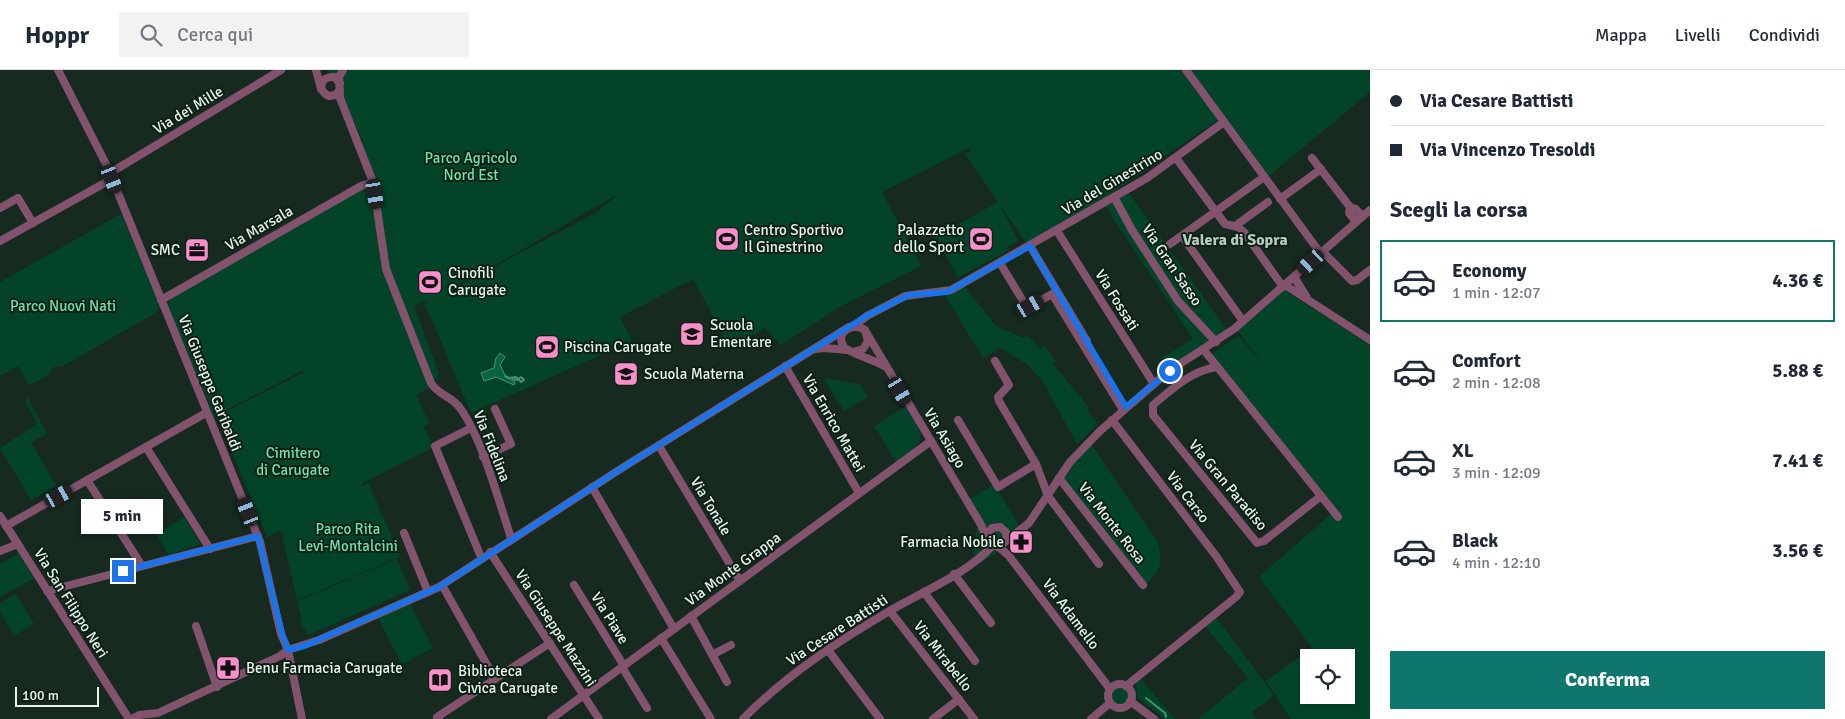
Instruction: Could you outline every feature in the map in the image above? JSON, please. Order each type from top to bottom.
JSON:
[{"type":"street","name":"Via Giuseppe Garibaldi","points":[[58,70],[111,176],[206,413],[258,536],[282,634],[288,650],[302,719]]},
{"type":"street","name":"Via dei Mille","points":[[1,238],[33,223],[281,70]]},
{"type":"street","points":[[316,70],[318,82],[326,94],[335,95],[340,87],[339,77],[341,70]]},
{"type":"street","points":[[326,94],[322,84],[326,75],[341,70]]},
{"type":"street","points":[[1186,70],[1280,200],[1322,253],[1352,281],[1357,280],[1370,270]]},
{"type":"street","points":[[326,75],[337,79],[340,87]]},
{"type":"street","name":"Via Fidelina","points":[[340,87],[340,98],[373,182],[389,276],[431,383],[437,391],[458,405],[471,428],[511,538]]},
{"type":"street","name":"Via Fidelina","points":[[326,94],[345,111]]},
{"type":"street","name":"Via del Ginestrino","points":[[511,538],[811,350],[907,296],[947,292],[1114,197],[1176,158],[1224,122]]},
{"type":"street","points":[[1176,158],[1226,224],[1235,226],[1244,232],[1284,286],[1306,296],[1370,340]]},
{"type":"street","points":[[1312,158],[1350,207],[1355,208],[1359,219]]},
{"type":"street","points":[[1280,200],[1321,169]]},
{"type":"street","points":[[1170,244],[1264,177]]},
{"type":"street","name":"Via Marsala","points":[[162,300],[268,238],[361,186],[373,182]]},
{"type":"street","name":"Via Gran Sasso","points":[[1114,197],[1132,230],[1178,301],[1216,342]]},
{"type":"street","points":[[1,204],[18,198],[33,223]]},
{"type":"street","points":[[1235,226],[1268,202]]},
{"type":"street","name":"Via Cesare Battisti","points":[[743,719],[776,687],[828,650],[890,610],[954,574],[1001,544],[1029,523],[1082,448],[1125,408],[1154,384],[1216,342],[1243,321],[1370,210]]},
{"type":"street","name":"Via Fossati","points":[[1057,231],[1154,384]]},
{"type":"street","points":[[1182,236],[1243,321]]},
{"type":"street","points":[[1030,246],[1053,290],[1125,408]]},
{"type":"street","points":[[1000,262],[1026,306],[1030,306],[1053,290]]},
{"type":"street","points":[[1294,277],[1306,296]]},
{"type":"street","points":[[851,351],[860,351],[868,339],[866,332],[856,325],[842,338],[843,345],[851,351],[886,367]]},
{"type":"street","name":"Via Asiago","points":[[866,332],[987,535]]},
{"type":"street","name":"Via del Ginestrino","points":[[811,350],[825,348],[851,351]]},
{"type":"street","points":[[1203,349],[1338,517]]},
{"type":"street","points":[[995,361],[1009,386],[998,400],[1036,464],[1048,496],[1099,564]]},
{"type":"street","name":"Via Enrico Mattei","points":[[785,366],[859,493]]},
{"type":"street","name":"Via Gran Paradiso","points":[[1217,367],[1202,369],[1191,375],[1154,405],[1153,415],[1257,543],[1263,542],[1320,496]]},
{"type":"street","points":[[483,457],[511,444],[495,409]]},
{"type":"street","points":[[6,526],[206,413]]},
{"type":"street","points":[[958,420],[998,487],[1036,464]]},
{"type":"street","name":"Via Carso","points":[[1112,420],[1238,585],[1240,592],[1126,686]]},
{"type":"street","points":[[471,428],[435,446],[481,558]]},
{"type":"street","name":"Via Monte Grappa","points":[[551,719],[931,441]]},
{"type":"street","name":"Via Tonale","points":[[659,446],[740,581]]},
{"type":"street","points":[[146,447],[210,549]]},
{"type":"street","name":"Via Monte Rosa","points":[[1059,478],[1143,585]]},
{"type":"street","points":[[87,480],[142,566]]},
{"type":"street","points":[[592,487],[674,629]]},
{"type":"street","name":"Via Cesare Battisti","points":[[1006,532],[1017,528],[1037,512]]},
{"type":"street","name":"Via San Filippo Neri","points":[[0,516],[119,704],[138,717]]},
{"type":"street","points":[[980,523],[992,528],[1000,527],[1006,532],[1001,544],[988,541],[987,535],[992,528]]},
{"type":"street","points":[[404,534],[428,592]]},
{"type":"street","points":[[47,591],[258,536]]},
{"type":"street","points":[[138,717],[155,716],[280,656],[288,650],[319,640],[428,592],[442,585],[511,538]]},
{"type":"street","points":[[0,551],[18,544]]},
{"type":"street","name":"Via Adamello","points":[[1001,544],[1110,689]]},
{"type":"street","name":"Via Giuseppe Mazzini","points":[[490,552],[599,719]]},
{"type":"street","points":[[954,574],[991,623]]},
{"type":"street","points":[[442,585],[495,679]]},
{"type":"street","name":"Via Piave","points":[[574,585],[646,708]]},
{"type":"street","points":[[924,592],[975,661]]},
{"type":"street","name":"Via Mirabello","points":[[890,610],[974,719]]},
{"type":"street","points":[[691,616],[727,682]]},
{"type":"street","points":[[196,626],[217,687]]},
{"type":"street","points":[[661,638],[711,719]]},
{"type":"street","points":[[438,718],[550,643]]},
{"type":"street","points":[[712,655],[730,645]]},
{"type":"street","points":[[828,650],[880,719]]},
{"type":"street","points":[[1118,684],[1126,686],[1131,693],[1130,701],[1121,708],[1110,703],[1108,696],[1110,689],[1118,684]]},
{"type":"street","points":[[933,719],[959,699]]},
{"type":"street","points":[[1130,701],[1154,719]]},
{"type":"street","points":[[1091,719],[1110,703]]},
{"type":"green space","name":"Parco Agricolo Nord Est","points":[[327,70],[1370,70],[1370,92],[1264,180],[1218,120],[1104,198],[1026,243],[999,204],[1019,241],[1008,247],[1009,250],[958,278],[936,237],[998,202],[965,154],[971,150],[969,148],[882,192],[921,266],[843,305],[781,345],[765,328],[730,348],[693,279],[620,317],[632,341],[471,413],[425,304],[429,301],[424,303],[423,301],[414,306],[439,374],[429,388],[416,395],[429,422],[424,428],[434,447],[361,484],[363,486],[369,483],[400,557],[297,600],[281,531],[267,537],[217,416],[304,372],[302,371],[214,416],[168,305],[170,298],[375,182],[360,134],[336,87],[334,76]],"holes":[[[618,194],[599,211],[449,291],[448,289],[499,263]]]},
{"type":"green space","points":[[1128,192],[1229,333],[1170,371],[1162,358],[1193,339],[1105,206]]},
{"type":"green space","name":"Parco Nuovi Nati","points":[[121,214],[160,304],[160,308],[154,314],[61,367],[53,367],[47,376],[29,385],[18,366],[0,376],[0,282]]},
{"type":"green space","points":[[963,285],[996,326],[1023,338],[1028,335],[1040,348],[1045,346],[1056,362],[1053,364],[1088,406],[1088,412],[1098,424],[1077,444],[1043,382],[1027,364],[1000,348],[983,358],[945,295]]},
{"type":"green space","points":[[1284,290],[1370,345],[1370,719],[1291,719],[1266,681],[1300,657],[1300,704],[1355,704],[1355,649],[1311,649],[1312,648],[1259,577],[1332,513],[1210,355],[1239,336],[1271,374],[1236,329],[1258,314]]},
{"type":"green space","points":[[824,378],[860,384],[868,397],[844,411]]},
{"type":"green space","points":[[28,398],[47,434],[31,442],[56,486],[31,500],[0,448],[37,424],[25,400]]},
{"type":"green space","points":[[906,406],[917,425],[920,438],[914,449],[897,463],[874,426]]},
{"type":"green space","points":[[1091,444],[1157,541],[1160,554],[1159,566],[1154,576],[1143,585],[1062,477]]},
{"type":"green space","points":[[994,484],[1024,534],[1006,546],[1009,555],[1002,549],[978,565],[973,555],[978,520],[967,501]]},
{"type":"green space","points":[[184,517],[200,544],[169,555],[157,535]]},
{"type":"green space","points":[[19,553],[34,578],[0,597],[0,564]]},
{"type":"green space","points":[[397,559],[410,590],[308,635],[299,620],[302,619],[297,601]]},
{"type":"green space","points":[[16,594],[34,624],[14,636],[0,612],[0,603]]},
{"type":"green space","points":[[410,604],[433,648],[402,664],[378,618]]},
{"type":"green space","points":[[1216,618],[1274,695],[1252,712],[1257,719],[1198,719],[1248,678],[1205,626]]},
{"type":"green space","points":[[1140,678],[1175,719],[1165,719],[1138,698],[1136,684]]},
{"type":"green space","points":[[1120,688],[1126,690],[1128,696],[1126,702],[1120,704],[1114,702],[1112,696],[1114,690]]},
{"type":"shaded area","points":[[500,353],[505,357],[500,365],[506,377],[515,382],[514,385],[496,377],[484,381],[481,373],[494,368],[496,358]]},
{"type":"waterway","points":[[505,376],[509,378],[516,377],[521,382],[524,380],[521,377],[517,380],[513,379]]},
{"type":"waterway","points":[[1146,698],[1165,713],[1166,717]]},
{"type":"place","name":"Centro Sportivo Il Ginestrino","points":[[727,239]]},
{"type":"place","name":"Palazzetto dello Sport","points":[[981,239]]},
{"type":"place","name":"SMC","points":[[197,250]]},
{"type":"place","name":"Cinofili Carugate","points":[[430,282]]},
{"type":"place","name":"Scuola Ementare","points":[[692,334]]},
{"type":"place","name":"Piscina Carugate","points":[[547,347]]},
{"type":"place","name":"Scuola Materna","points":[[626,374]]},
{"type":"place","name":"Farmacia Nobile","points":[[1021,542]]},
{"type":"place","name":"Benu Farmacia Carugate","points":[[228,668]]},
{"type":"place","name":"Biblioteca Civica Carugate","points":[[440,680]]},
{"type":"district","name":"Valera di Sopra","points":[[1235,239]]},
{"type":"route","points":[[123,571],[258,536],[282,634],[288,650],[304,646],[439,587],[622,468],[848,327],[854,326],[868,315],[909,295],[947,292],[1030,246],[1126,407],[1170,371]]},
{"type":"park label","name":"Cimitero di Carugate","points":[[293,462]]},
{"type":"park label","name":"Parco Rita Levi-Montalcini","points":[[348,538]]}]
